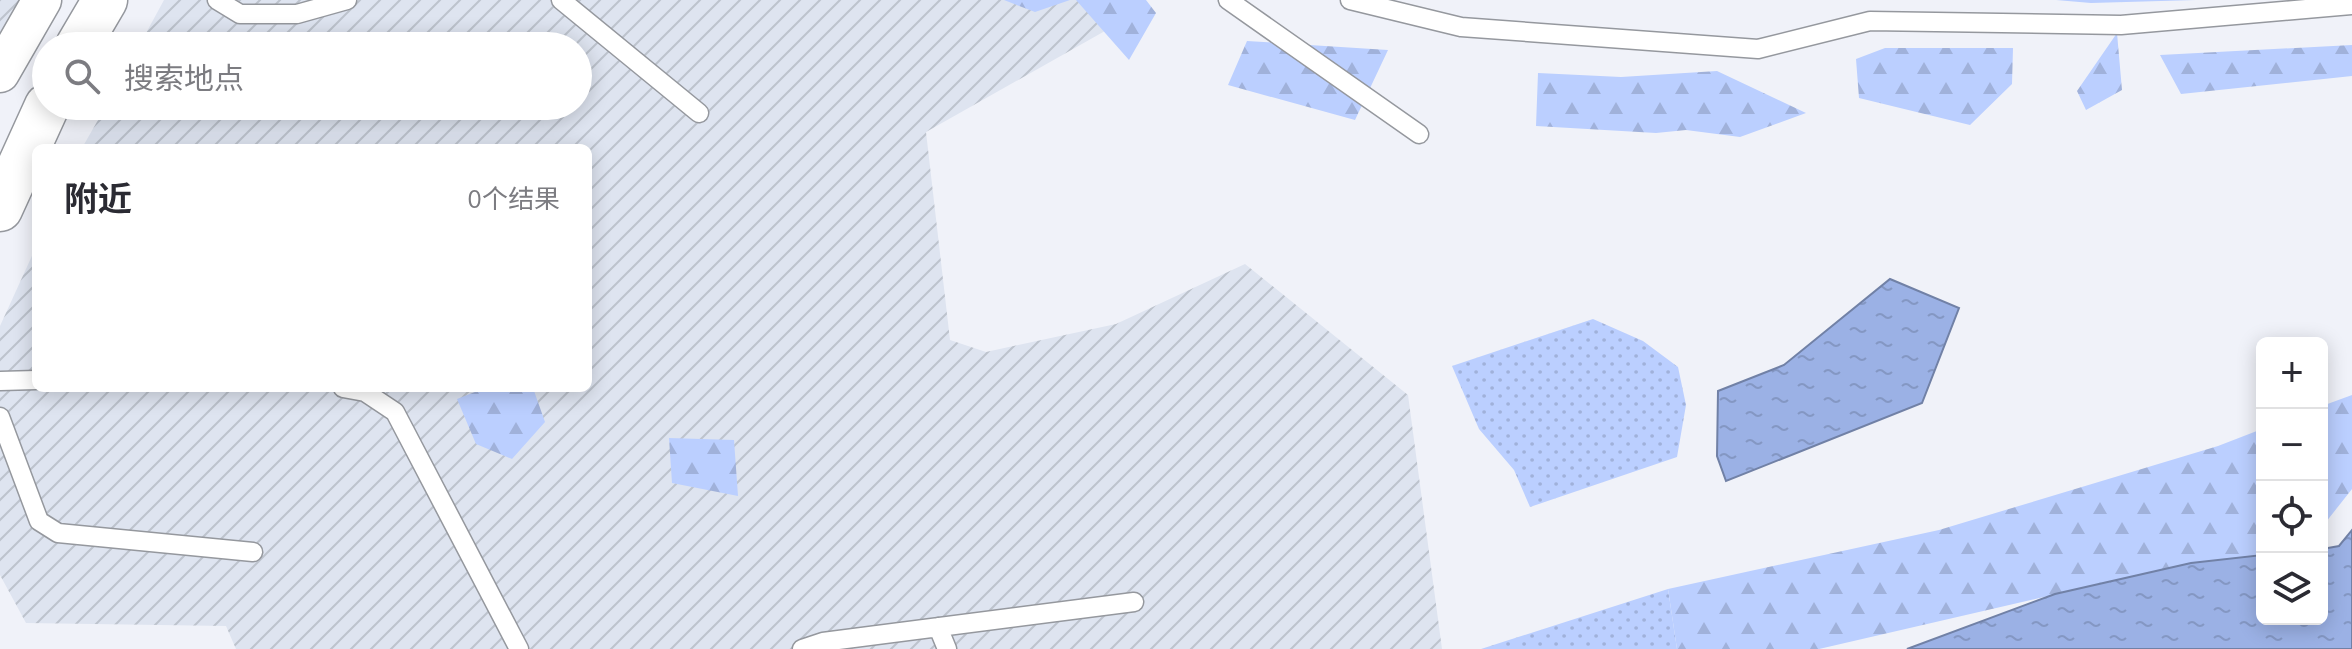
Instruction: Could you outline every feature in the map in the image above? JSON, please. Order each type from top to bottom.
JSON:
[{"type":"main road","points":[[86,32],[105,0]]},
{"type":"main road","points":[[0,209],[41,120]]},
{"type":"street","points":[[0,73],[42,0]]},
{"type":"lane","points":[[217,0],[240,14],[297,14],[347,0]]},
{"type":"lane","points":[[561,0],[699,113]]},
{"type":"lane","points":[[1228,0],[1419,134]]},
{"type":"lane","points":[[1350,0],[1461,27],[1758,49],[1870,21],[2121,25],[2352,5]]},
{"type":"lane","points":[[0,381],[32,380]]},
{"type":"lane","points":[[365,392],[395,412],[519,649]]},
{"type":"lane","points":[[0,417],[39,521],[46,527],[58,533],[253,552]]},
{"type":"lane","points":[[802,649],[823,642],[1134,602]]},
{"type":"lane","points":[[938,627],[947,649]]},
{"type":"shaded area","points":[[0,0],[25,0],[0,44]]},
{"type":"shaded area","points":[[164,0],[1123,0],[1135,14],[926,132],[950,340],[986,352],[1116,324],[1245,264],[1408,395],[1442,649],[236,649],[226,626],[26,623],[0,575],[0,326],[32,256],[32,392],[592,392],[592,144],[84,144],[98,120],[592,120],[592,32],[147,32]]},
{"type":"green space","points":[[1004,0],[1070,0],[1035,12]]},
{"type":"green space","points":[[1076,0],[1146,0],[1156,13],[1129,60]]},
{"type":"green space","points":[[2056,0],[2196,0],[2091,3]]},
{"type":"green space","points":[[2117,33],[2122,90],[2086,110],[2077,91]]},
{"type":"green space","points":[[1247,41],[1388,50],[1355,120],[1228,85]]},
{"type":"green space","points":[[2352,45],[2352,76],[2181,94],[2160,55]]},
{"type":"green space","points":[[1885,48],[2013,48],[2012,84],[1970,125],[1859,98],[1856,59]]},
{"type":"green space","points":[[1717,71],[1806,113],[1740,137],[1686,130],[1656,133],[1536,126],[1538,73],[1621,77]]},
{"type":"green space","points":[[1593,319],[1643,341],[1678,367],[1686,405],[1677,457],[1530,507],[1514,470],[1479,429],[1452,366]]},
{"type":"green space","points":[[475,392],[534,392],[545,422],[512,459],[476,444],[457,399]]},
{"type":"green space","points":[[2352,395],[2352,489],[2328,519],[2328,409],[2328,404]]},
{"type":"green space","points":[[2256,431],[2256,556],[2191,563],[1819,649],[1677,649],[1668,589],[1939,530],[2218,446]]},
{"type":"green space","points":[[669,438],[734,440],[738,496],[672,483]]},
{"type":"green space","points":[[1668,589],[1677,649],[1481,649]]},
{"type":"water","points":[[1890,279],[1959,308],[1922,403],[1726,481],[1717,456],[1718,391],[1784,365]]},
{"type":"water","points":[[2352,530],[2352,649],[1907,649],[2055,594],[2191,563],[2256,556],[2256,625],[2328,625],[2328,548],[2339,546]]}]
